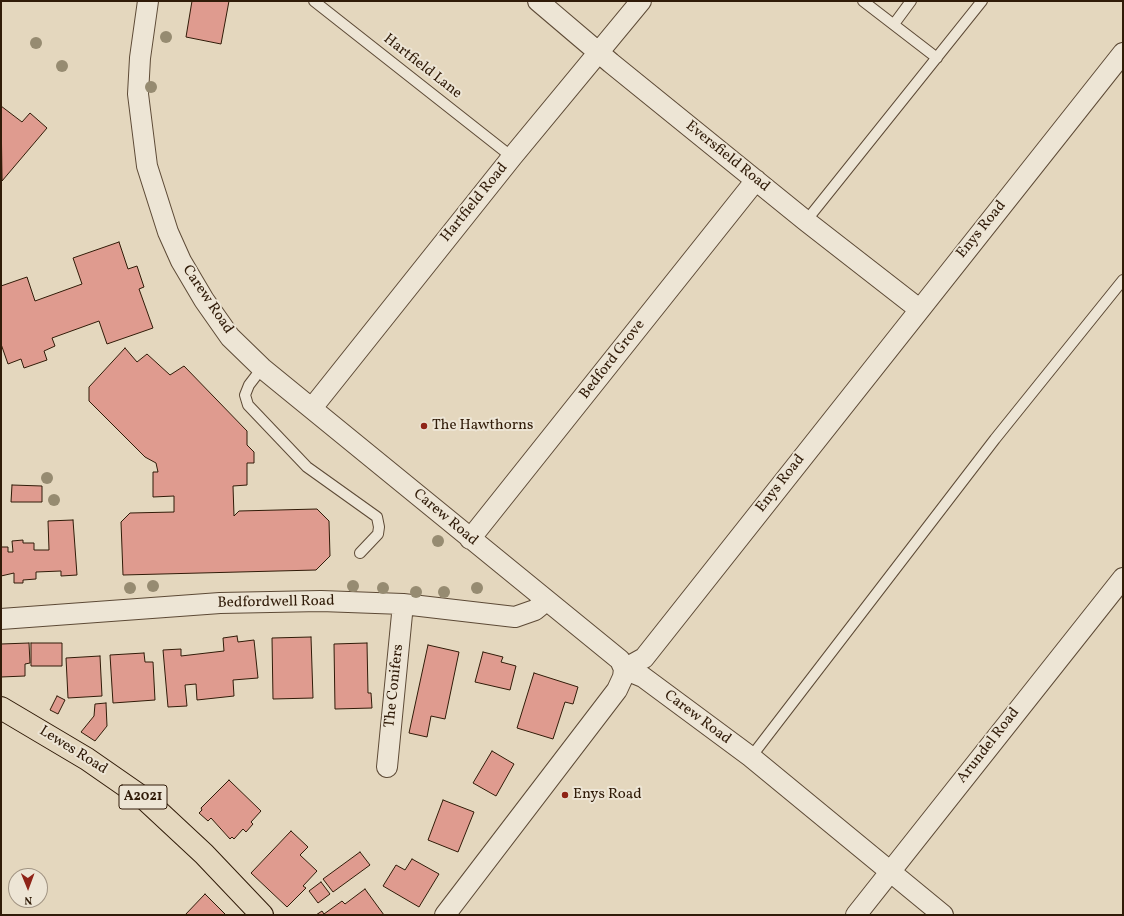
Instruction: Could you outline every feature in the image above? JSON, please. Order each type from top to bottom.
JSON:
[{"type":"main road","name":"Lewes Road","points":[[1,708],[87,759],[146,800],[204,854],[262,915]]},
{"type":"street","name":"Carew Road","points":[[148,1],[140,58],[138,94],[146,166],[168,232],[181,262],[204,300],[230,336],[262,368],[620,660],[624,668],[643,677],[751,757],[890,873],[943,915]]},
{"type":"street","name":"Eversfield Road","points":[[538,1],[806,221],[919,309]]},
{"type":"street","name":"Hartfield Road","points":[[312,408],[512,157],[641,1]]},
{"type":"street","name":"Enys Road","points":[[624,668],[644,658],[1123,53]]},
{"type":"street","name":"Bedford Grove","points":[[470,539],[756,180]]},
{"type":"street","name":"Arundel Road","points":[[856,915],[1123,578]]},
{"type":"street","name":"Bedfordwell Road","points":[[1,618],[220,603],[321,600],[402,604],[515,617],[535,610],[546,601]]},
{"type":"street","name":"The Conifers","points":[[386,767],[402,604]]},
{"type":"street","points":[[445,915],[617,690],[623,677],[624,668]]},
{"type":"lane","name":"Hartfield Lane","points":[[314,1],[512,157]]},
{"type":"lane","points":[[863,1],[937,58]]},
{"type":"lane","points":[[894,24],[912,1]]},
{"type":"lane","points":[[806,221],[982,1]]},
{"type":"lane","points":[[751,757],[995,439],[1123,280]]},
{"type":"lane","points":[[262,368],[249,385],[245,395],[248,406],[307,468],[376,517],[379,527],[378,534],[360,553]]},
{"type":"building","points":[[192,1],[229,1],[221,44],[186,37]]},
{"type":"building","points":[[1,106],[22,122],[30,113],[47,128],[2,181]]},
{"type":"building","points":[[119,242],[128,269],[137,266],[144,287],[139,289],[153,328],[107,344],[99,321],[52,338],[55,346],[44,351],[47,360],[24,368],[21,359],[8,364],[1,344],[1,286],[27,277],[35,301],[82,284],[73,258]]},
{"type":"building","points":[[125,348],[137,362],[147,354],[170,375],[184,366],[247,431],[247,445],[254,452],[254,463],[247,463],[247,485],[233,486],[234,516],[239,511],[317,509],[329,521],[330,556],[316,570],[123,575],[121,522],[130,513],[174,512],[174,496],[153,497],[153,472],[158,472],[156,463],[145,457],[89,401],[89,387]]},
{"type":"building","points":[[12,485],[42,486],[42,502],[11,502]]},
{"type":"building","points":[[73,520],[77,575],[61,576],[61,571],[36,572],[36,579],[23,580],[23,583],[14,583],[14,573],[1,576],[1,547],[8,547],[8,552],[13,552],[12,541],[23,540],[23,543],[34,543],[34,550],[49,550],[48,521]]},
{"type":"building","points":[[237,636],[238,642],[254,640],[258,678],[233,680],[234,696],[197,700],[196,684],[185,685],[187,706],[168,707],[163,650],[181,649],[181,656],[224,651],[223,638]]},
{"type":"building","points":[[311,637],[313,698],[273,699],[272,638]]},
{"type":"building","points":[[29,643],[30,663],[25,664],[25,676],[1,677],[1,644]]},
{"type":"building","points":[[31,643],[62,643],[62,666],[31,666]]},
{"type":"building","points":[[367,643],[368,693],[371,693],[372,708],[335,709],[334,644]]},
{"type":"building","points":[[428,645],[459,652],[445,719],[431,716],[427,737],[409,733]]},
{"type":"building","points":[[483,652],[503,657],[501,662],[516,666],[510,690],[475,682]]},
{"type":"building","points":[[144,653],[145,662],[153,662],[155,700],[113,703],[110,655]]},
{"type":"building","points":[[100,656],[102,696],[68,698],[66,658]]},
{"type":"building","points":[[534,673],[578,687],[573,704],[565,702],[553,739],[517,728]]},
{"type":"building","points":[[57,696],[65,700],[58,714],[50,710]]},
{"type":"building","points":[[106,703],[107,726],[95,741],[81,732],[94,716],[95,704]]},
{"type":"building","points":[[492,751],[514,764],[496,796],[473,783]]},
{"type":"building","points":[[229,780],[261,811],[251,822],[253,824],[246,832],[243,829],[234,839],[232,837],[230,839],[211,818],[208,821],[199,813],[202,810],[201,808]]},
{"type":"building","points":[[443,800],[474,812],[458,852],[428,840]]},
{"type":"building","points":[[291,831],[308,847],[300,855],[317,871],[303,886],[306,888],[287,907],[251,873]]},
{"type":"building","points":[[360,852],[370,865],[333,892],[323,879]]},
{"type":"building","points":[[412,859],[439,874],[419,907],[383,886],[396,865],[405,870]]},
{"type":"building","points":[[321,882],[330,894],[318,903],[309,891]]},
{"type":"building","points":[[365,889],[384,915],[316,915],[322,911],[324,914],[342,901],[345,904]]},
{"type":"building","points":[[205,894],[226,915],[185,915]]},
{"type":"place","name":"The Hawthorns","points":[[424,426]]},
{"type":"place","name":"Enys Road","points":[[565,795]]}]
